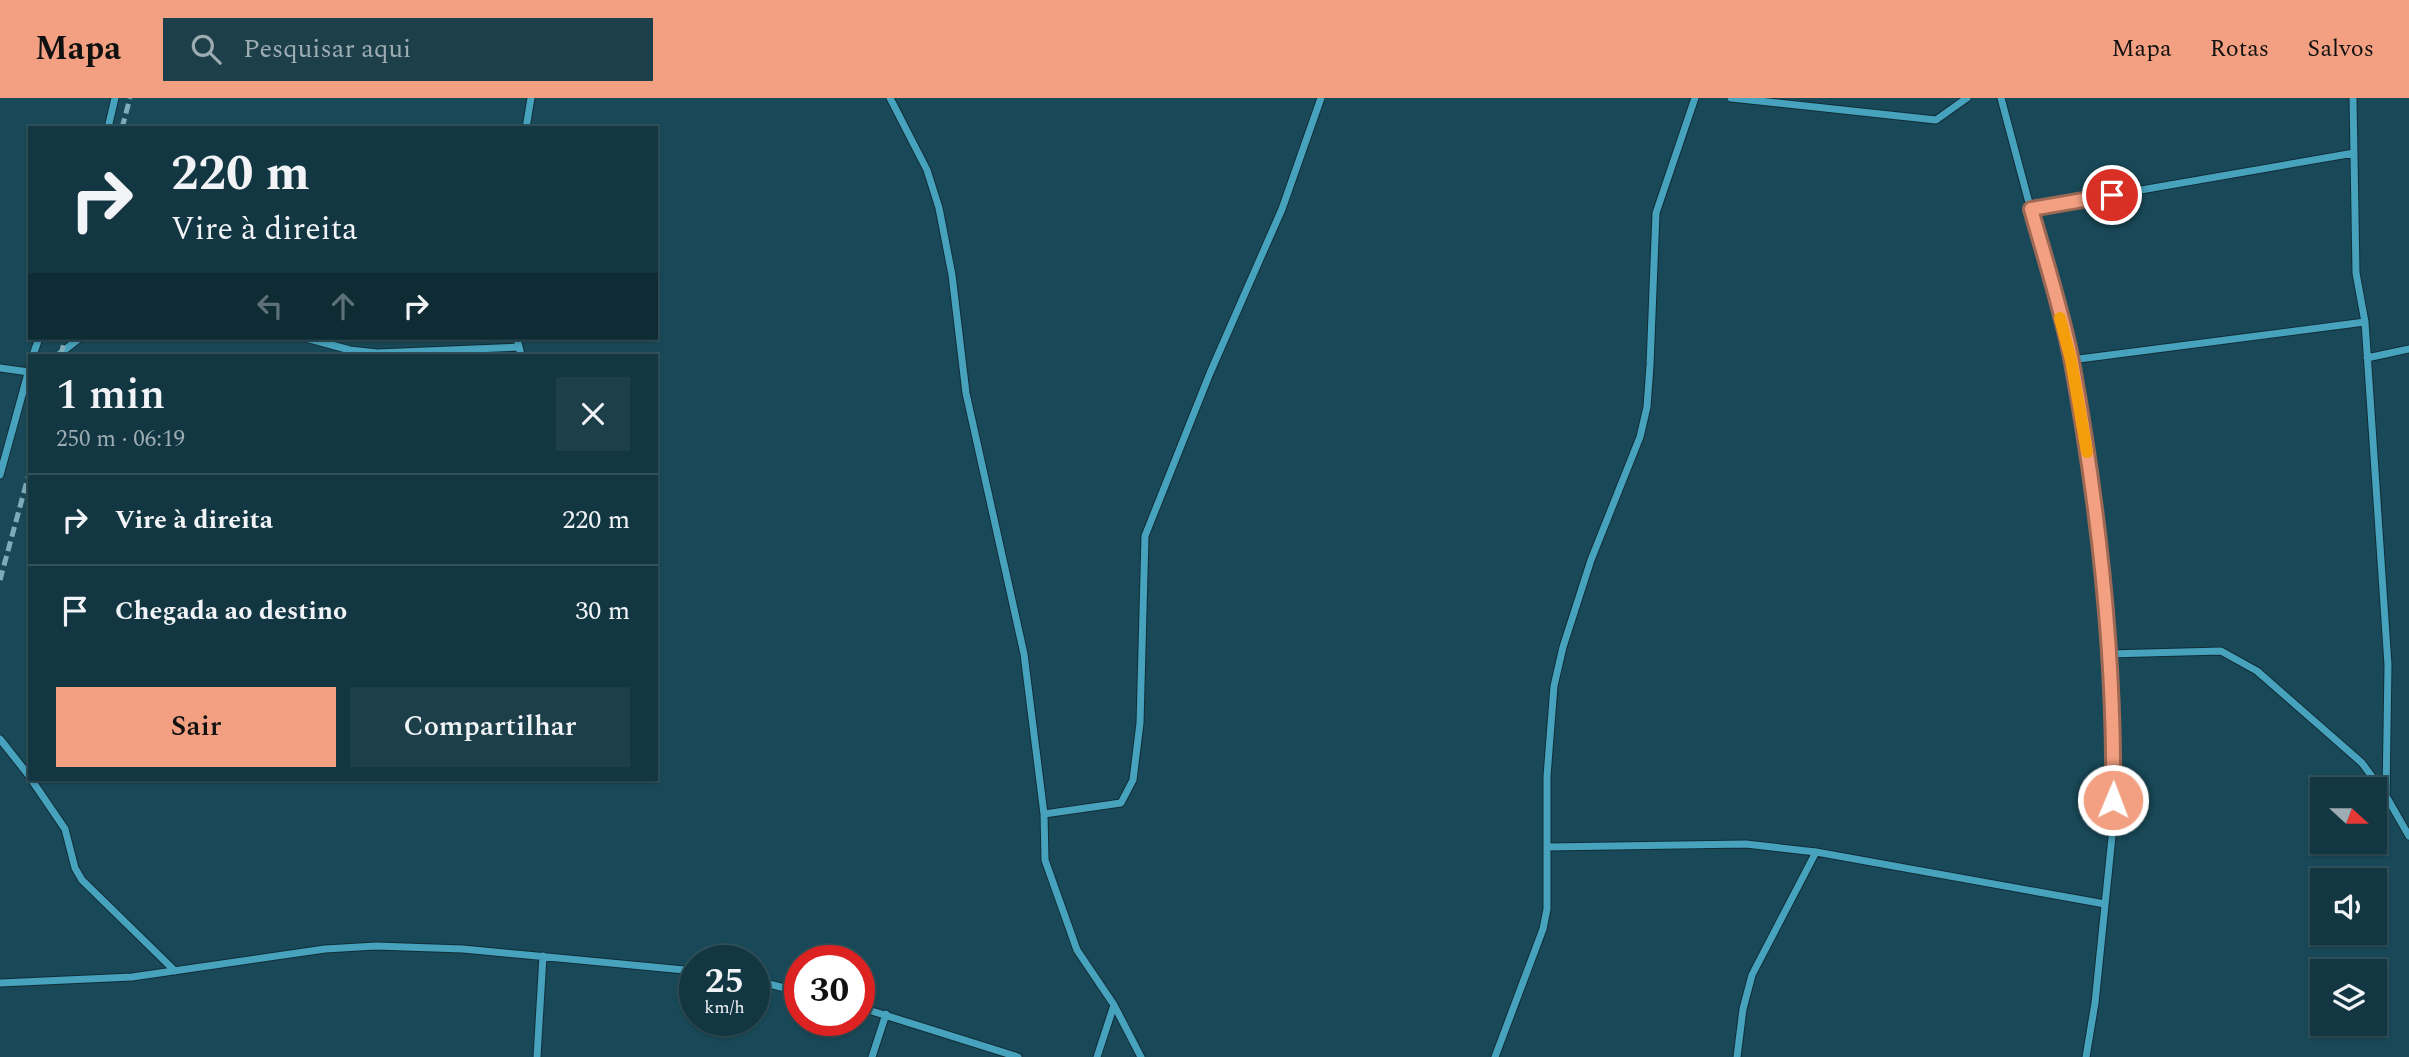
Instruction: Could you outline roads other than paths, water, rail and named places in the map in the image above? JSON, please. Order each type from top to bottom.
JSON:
[{"type":"street","points":[[108,126],[115,98]]},
{"type":"street","points":[[526,126],[531,98]]},
{"type":"street","points":[[890,98],[927,170],[939,208],[952,275],[966,393],[1024,654],[1045,814],[1045,860],[1077,950],[1114,1005],[1141,1057]]},
{"type":"street","points":[[1045,814],[1121,803],[1133,780],[1140,723],[1145,536],[1210,373],[1282,209],[1321,98]]},
{"type":"street","points":[[1495,1057],[1543,929],[1547,909],[1547,776],[1555,686],[1563,646],[1591,560],[1640,437],[1650,365],[1656,213],[1695,98]]},
{"type":"street","points":[[1731,98],[1936,120],[1967,98]]},
{"type":"street","points":[[2001,98],[2071,360],[2092,481],[2108,654],[2114,744],[2113,827],[2095,1003],[2086,1057]]},
{"type":"street","points":[[2353,98],[2356,273],[2365,322],[2388,665],[2386,777]]},
{"type":"street","points":[[2031,209],[2354,153]]},
{"type":"street","points":[[2071,360],[2365,322]]},
{"type":"street","points":[[59,354],[77,340]]},
{"type":"street","points":[[313,340],[350,350],[377,353],[520,351]]},
{"type":"street","points":[[2367,358],[2409,349]]},
{"type":"street","points":[[0,368],[28,370]]},
{"type":"street","points":[[0,475],[28,374]]},
{"type":"street","points":[[2108,654],[2221,651],[2231,654],[2257,671],[2334,737],[2362,763],[2372,777]]},
{"type":"street","points":[[0,739],[28,775]]},
{"type":"street","points":[[32,781],[65,829],[75,868],[82,880],[175,971]]},
{"type":"street","points":[[2387,798],[2409,836]]},
{"type":"street","points":[[1547,847],[1746,844],[1816,852],[2105,904]]},
{"type":"street","points":[[1737,1057],[1742,1009],[1752,975],[1816,852]]},
{"type":"street","points":[[0,984],[132,977],[325,948],[376,946],[464,949],[679,969]]},
{"type":"street","points":[[537,1057],[543,956]]},
{"type":"street","points":[[1097,1057],[1114,1005]]},
{"type":"street","points":[[875,1011],[1018,1057]]},
{"type":"street","points":[[872,1057],[886,1014]]},
{"type":"railway","points":[[123,126],[130,98]]},
{"type":"railway","points":[[61,354],[65,340]]},
{"type":"railway","points":[[0,580],[28,477]]}]
